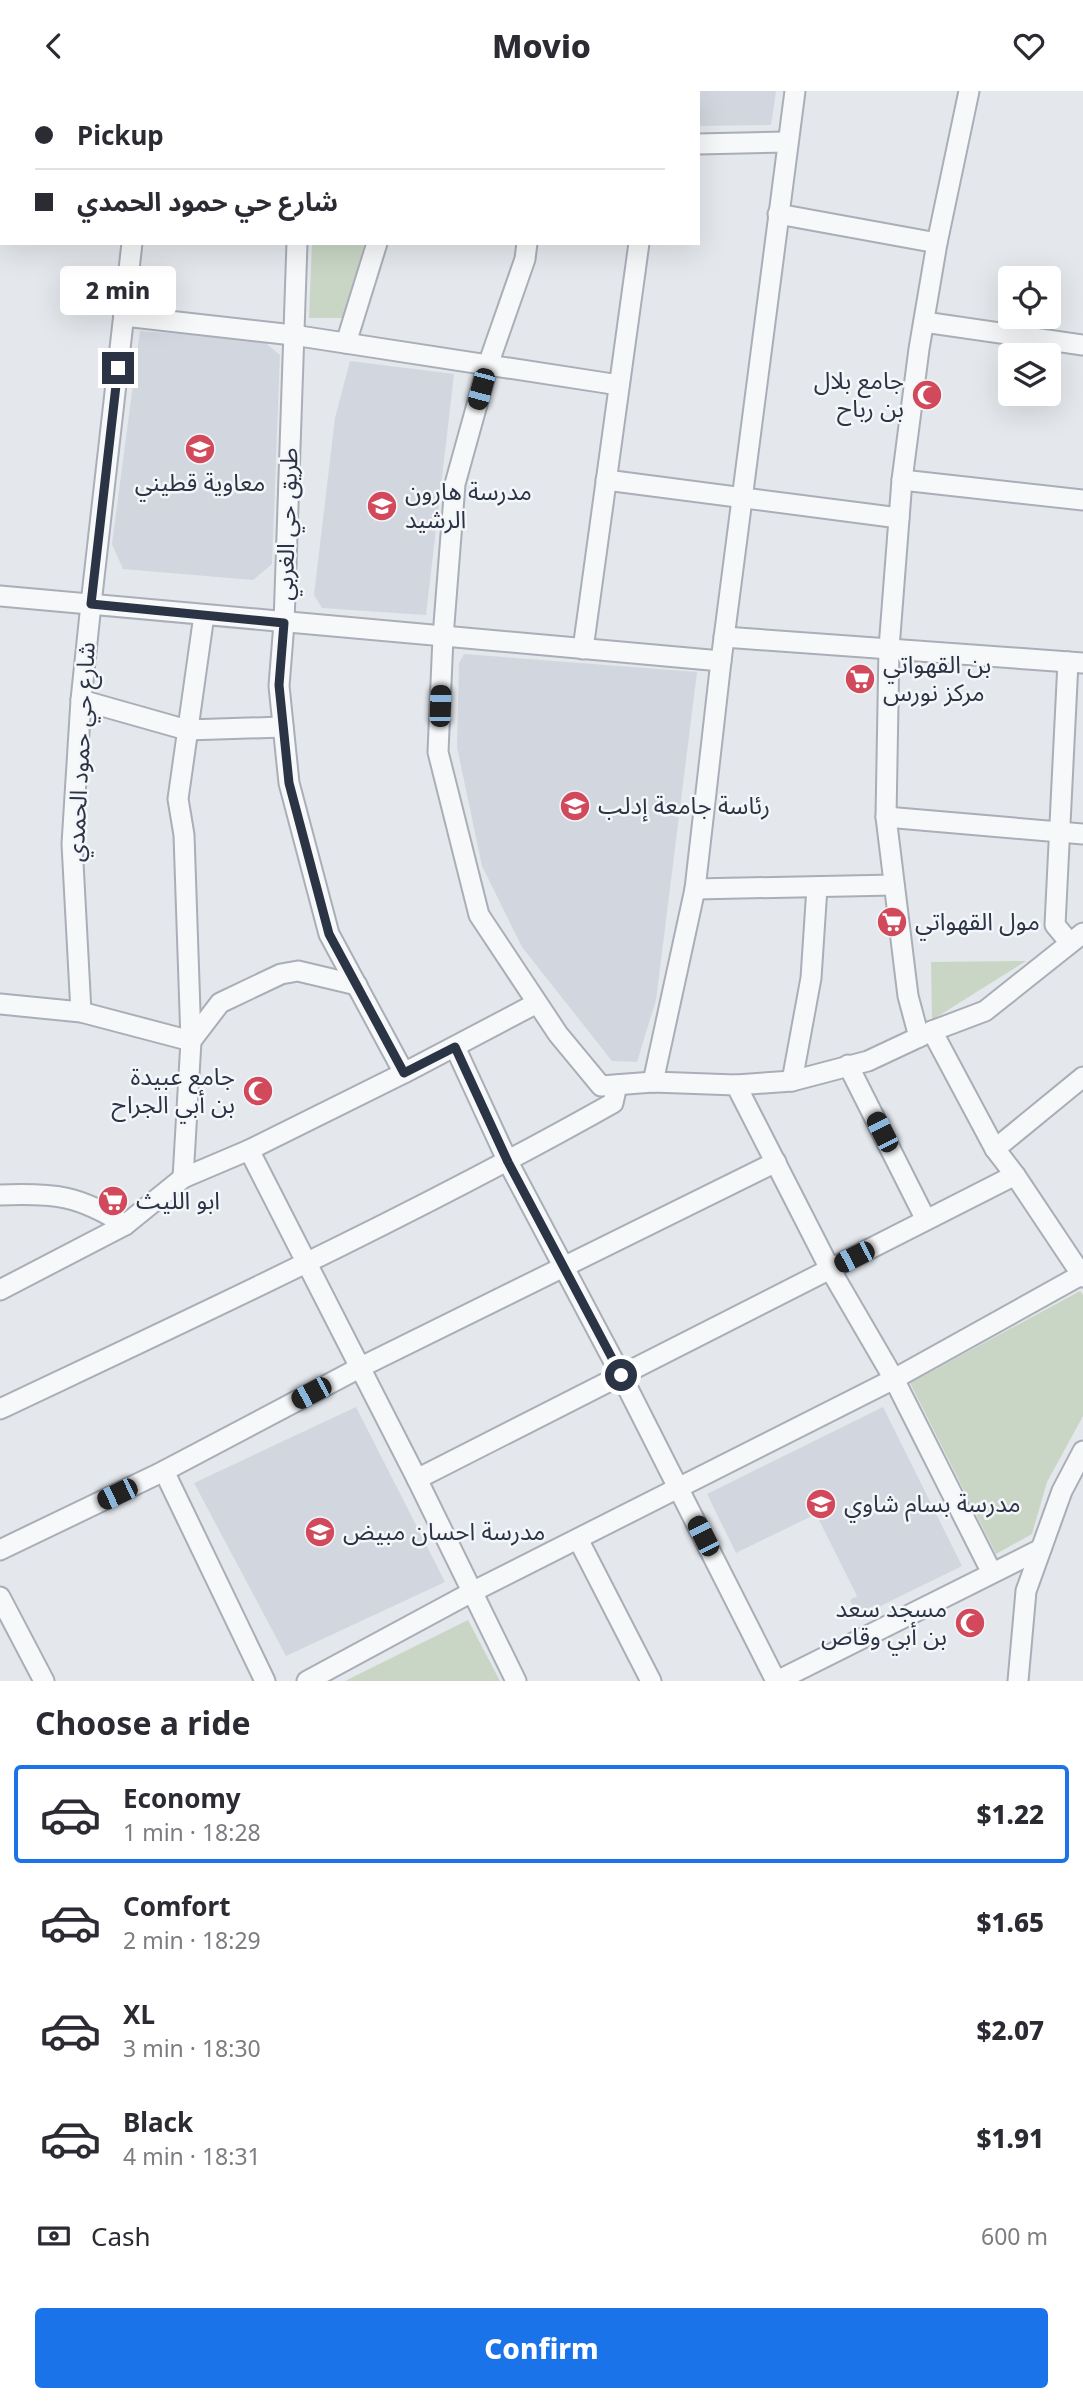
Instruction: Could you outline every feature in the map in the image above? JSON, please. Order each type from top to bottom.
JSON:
[{"type":"street","points":[[653,1082],[695,890],[724,637],[795,91]]},
{"type":"street","points":[[307,1681],[472,1592],[894,1379],[1082,1276],[995,1149],[925,1034],[908,996],[886,817],[889,648],[902,479],[937,243],[969,91]]},
{"type":"street","points":[[700,144],[787,142]]},
{"type":"street","points":[[778,214],[937,243]]},
{"type":"street","name":"شارع حي حمود الحمدي","points":[[81,1012],[72,844],[81,699],[132,245]]},
{"type":"street","name":"طريق حي الغربي","points":[[297,245],[284,623],[279,685],[289,783],[329,934],[404,1073]]},
{"type":"street","points":[[346,343],[376,245]]},
{"type":"street","points":[[527,245],[525,259],[488,365],[455,484],[443,638],[439,752],[479,915],[558,1034],[601,1086],[653,1082],[736,1085],[792,1081],[868,1061],[925,1034],[985,1011],[1077,938],[1055,925],[1059,831],[1076,662],[724,637]]},
{"type":"street","points":[[583,649],[639,245]]},
{"type":"street","points":[[124,316],[293,335],[619,385]]},
{"type":"street","points":[[924,322],[1083,345]]},
{"type":"street","points":[[902,479],[1083,500]]},
{"type":"street","points":[[606,480],[899,518]]},
{"type":"street","points":[[0,596],[721,661]]},
{"type":"street","points":[[183,1178],[191,1041],[184,835],[178,799],[204,615]]},
{"type":"street","points":[[81,699],[187,730],[283,727]]},
{"type":"street","points":[[886,817],[1083,834]]},
{"type":"street","points":[[695,890],[894,885]]},
{"type":"street","points":[[792,1081],[811,978],[817,887]]},
{"type":"street","points":[[191,1041],[220,1003],[281,974],[298,971],[357,985]]},
{"type":"street","points":[[0,1290],[125,1225],[183,1178],[248,1150],[404,1073],[537,1003]]},
{"type":"street","points":[[0,1005],[81,1012],[191,1041]]},
{"type":"street","points":[[455,1047],[508,1162],[621,1375],[776,1681],[1041,1549]]},
{"type":"street","points":[[848,1065],[926,1220]]},
{"type":"street","points":[[995,1149],[1081,1082]]},
{"type":"street","points":[[0,1409],[308,1263],[508,1162],[613,1103],[617,1085]]},
{"type":"street","points":[[736,1085],[830,1269],[894,1379],[992,1573]]},
{"type":"street","points":[[248,1150],[308,1263],[516,1681]]},
{"type":"street","points":[[0,1550],[164,1471],[360,1367],[776,1162]]},
{"type":"street","points":[[417,1479],[1015,1175]]},
{"type":"street","points":[[0,1195],[40,1194],[71,1198],[100,1209],[125,1225]]},
{"type":"street","points":[[1017,1681],[1026,1591],[1062,1491],[1083,1451]]},
{"type":"street","points":[[164,1471],[265,1681]]},
{"type":"street","points":[[578,1538],[651,1681]]},
{"type":"street","points":[[0,1597],[44,1681]]},
{"type":"shaded area","points":[[700,91],[776,91],[771,125],[700,126]]},
{"type":"shaded area","name":"معاوية قطيني","points":[[140,331],[262,340],[280,355],[272,564],[253,580],[123,569],[112,544]]},
{"type":"shaded area","name":"مدرسة هارون الرشيد","points":[[350,361],[454,374],[426,615],[322,608],[314,595],[335,418]]},
{"type":"shaded area","name":"رئاسة جامعة إدلب","points":[[464,654],[697,672],[656,1000],[637,1062],[612,1061],[522,947],[482,866],[457,747],[459,663]]},
{"type":"shaded area","name":"مدرسة احسان مبيض","points":[[356,1407],[445,1582],[286,1656],[194,1483]]},
{"type":"shaded area","name":"مدرسة بسام شاوي","points":[[883,1407],[962,1566],[858,1617],[850,1600],[857,1596],[816,1514],[736,1553],[707,1494]]},
{"type":"green space","points":[[312,245],[364,245],[347,318],[309,318]]},
{"type":"green space","points":[[1026,961],[932,1020],[931,962]]},
{"type":"green space","points":[[1080,1291],[1083,1295],[1083,1416],[1047,1482],[1032,1534],[996,1554],[910,1383]]},
{"type":"green space","points":[[468,1620],[500,1681],[345,1681]]},
{"type":"place","name":"جامع بلال بن رباح","points":[[927,395]]},
{"type":"place","name":"معاوية قطيني","points":[[200,449]]},
{"type":"place","name":"مدرسة هارون الرشيد","points":[[382,506]]},
{"type":"place","name":"بن القهواتي مركز نورس","points":[[860,679]]},
{"type":"place","name":"رئاسة جامعة إدلب","points":[[575,806]]},
{"type":"place","name":"مول القهواتي","points":[[892,922]]},
{"type":"place","name":"جامع عبيدة بن أبي الجراح","points":[[258,1091]]},
{"type":"place","name":"ابو الليث","points":[[113,1201]]},
{"type":"place","name":"مدرسة بسام شاوي","points":[[821,1504]]},
{"type":"place","name":"مدرسة احسان مبيض","points":[[320,1532]]},
{"type":"place","name":"مسجد سعد بن أبي وقاص","points":[[970,1623]]},
{"type":"route","points":[[118,368],[91,604],[284,623],[279,685],[289,783],[329,934],[404,1073],[455,1047],[508,1162],[621,1375]]}]
